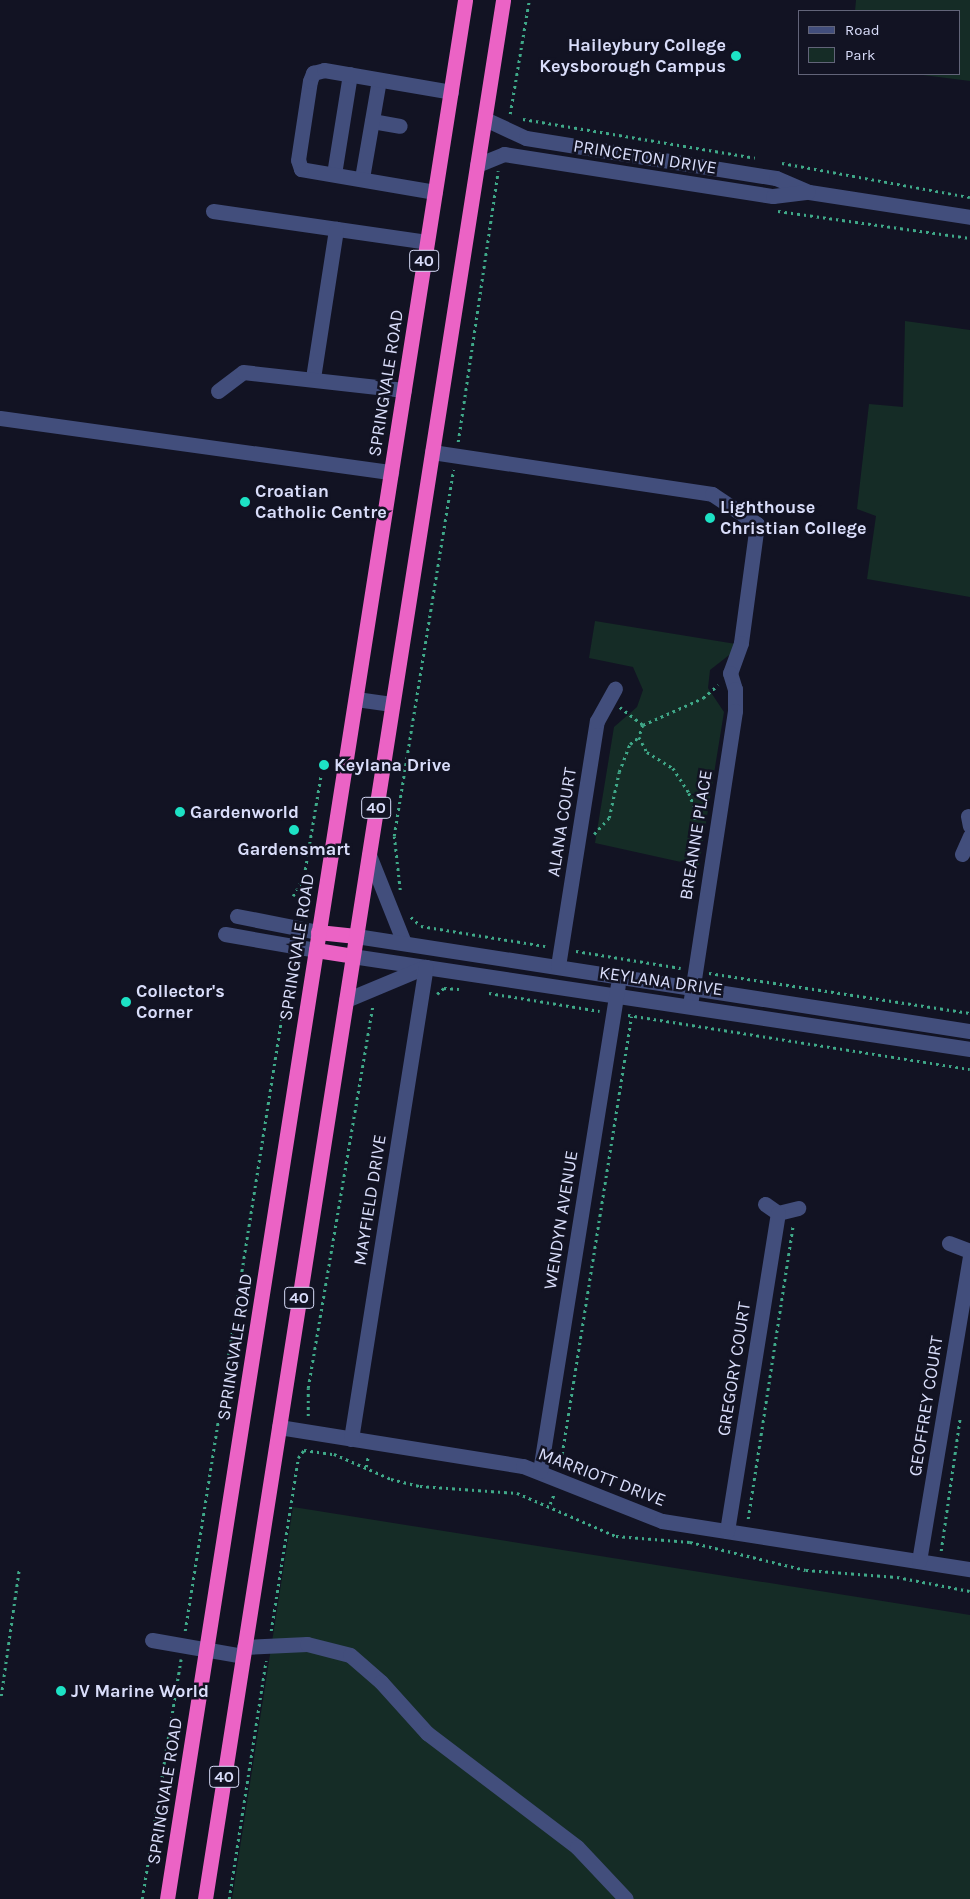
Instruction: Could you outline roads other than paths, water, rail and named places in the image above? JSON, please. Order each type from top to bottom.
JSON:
[{"type":"highway","name":"SPRINGVALE ROAD","points":[[167,1899],[466,0]]},
{"type":"highway","name":"40","points":[[205,1899],[503,0]]},
{"type":"highway","name":"KEYLANA DRIVE","points":[[318,932],[356,936]]},
{"type":"highway","name":"KEYLANA DRIVE","points":[[316,950],[352,956]]},
{"type":"street","points":[[435,192],[334,174],[298,165],[310,81],[318,70],[451,92]]},
{"type":"street","points":[[334,174],[350,74]]},
{"type":"street","points":[[362,178],[379,80]]},
{"type":"street","name":"PRINCETON DRIVE","points":[[485,119],[508,132],[579,147],[776,178],[809,192],[970,217]]},
{"type":"street","points":[[372,121],[400,126]]},
{"type":"street","points":[[576,165],[579,147]]},
{"type":"street","name":"PRINCETON DRIVE","points":[[477,164],[504,154],[773,196],[809,192]]},
{"type":"street","points":[[703,186],[706,167]]},
{"type":"street","points":[[213,211],[427,242]]},
{"type":"street","points":[[313,378],[336,229]]},
{"type":"street","points":[[218,391],[243,372],[313,378],[404,390]]},
{"type":"street","points":[[0,418],[391,472]]},
{"type":"street","name":"BREANNE PLACE","points":[[432,452],[712,494],[751,517],[758,529],[741,643],[730,673],[736,689],[734,711],[690,1004]]},
{"type":"street","name":"ALANA COURT","points":[[558,966],[597,721],[611,693]]},
{"type":"street","points":[[356,699],[392,704]]},
{"type":"street","points":[[962,854],[970,836]]},
{"type":"street","points":[[369,855],[403,940]]},
{"type":"street","points":[[237,916],[318,932]]},
{"type":"street","points":[[226,934],[316,950]]},
{"type":"street","name":"KEYLANA DRIVE","points":[[356,936],[403,940],[970,1031]]},
{"type":"street","name":"KEYLANA DRIVE","points":[[352,956],[690,1004],[970,1049]]},
{"type":"street","points":[[346,1000],[426,967]]},
{"type":"street","name":"MAYFIELD DRIVE","points":[[351,1439],[426,967]]},
{"type":"street","name":"WENDYN AVENUE","points":[[540,1471],[619,976]]},
{"type":"street","points":[[765,1204],[778,1213],[796,1209]]},
{"type":"street","name":"GREGORY COURT","points":[[727,1532],[778,1213]]},
{"type":"street","points":[[949,1243],[970,1251]]},
{"type":"street","name":"GEOFFREY COURT","points":[[919,1562],[970,1256]]},
{"type":"street","name":"MARRIOTT DRIVE","points":[[279,1427],[540,1471],[652,1518],[727,1532],[970,1569]]},
{"type":"street","points":[[152,1640],[206,1649],[243,1651],[269,1646],[307,1644],[350,1655],[381,1682],[427,1732],[577,1847],[626,1899]]},
{"type":"place","name":"Haileybury College Keysborough Campus","points":[[736,56]]},
{"type":"place","name":"Croatian Catholic Centre","points":[[245,502]]},
{"type":"place","name":"Lighthouse Christian College","points":[[710,518]]},
{"type":"place","name":"Keylana Drive","points":[[324,765]]},
{"type":"place","name":"Gardenworld","points":[[180,812]]},
{"type":"place","name":"Gardensmart","points":[[294,830]]},
{"type":"place","name":"Collector's Corner","points":[[126,1002]]},
{"type":"place","name":"JV Marine World","points":[[61,1691]]}]
